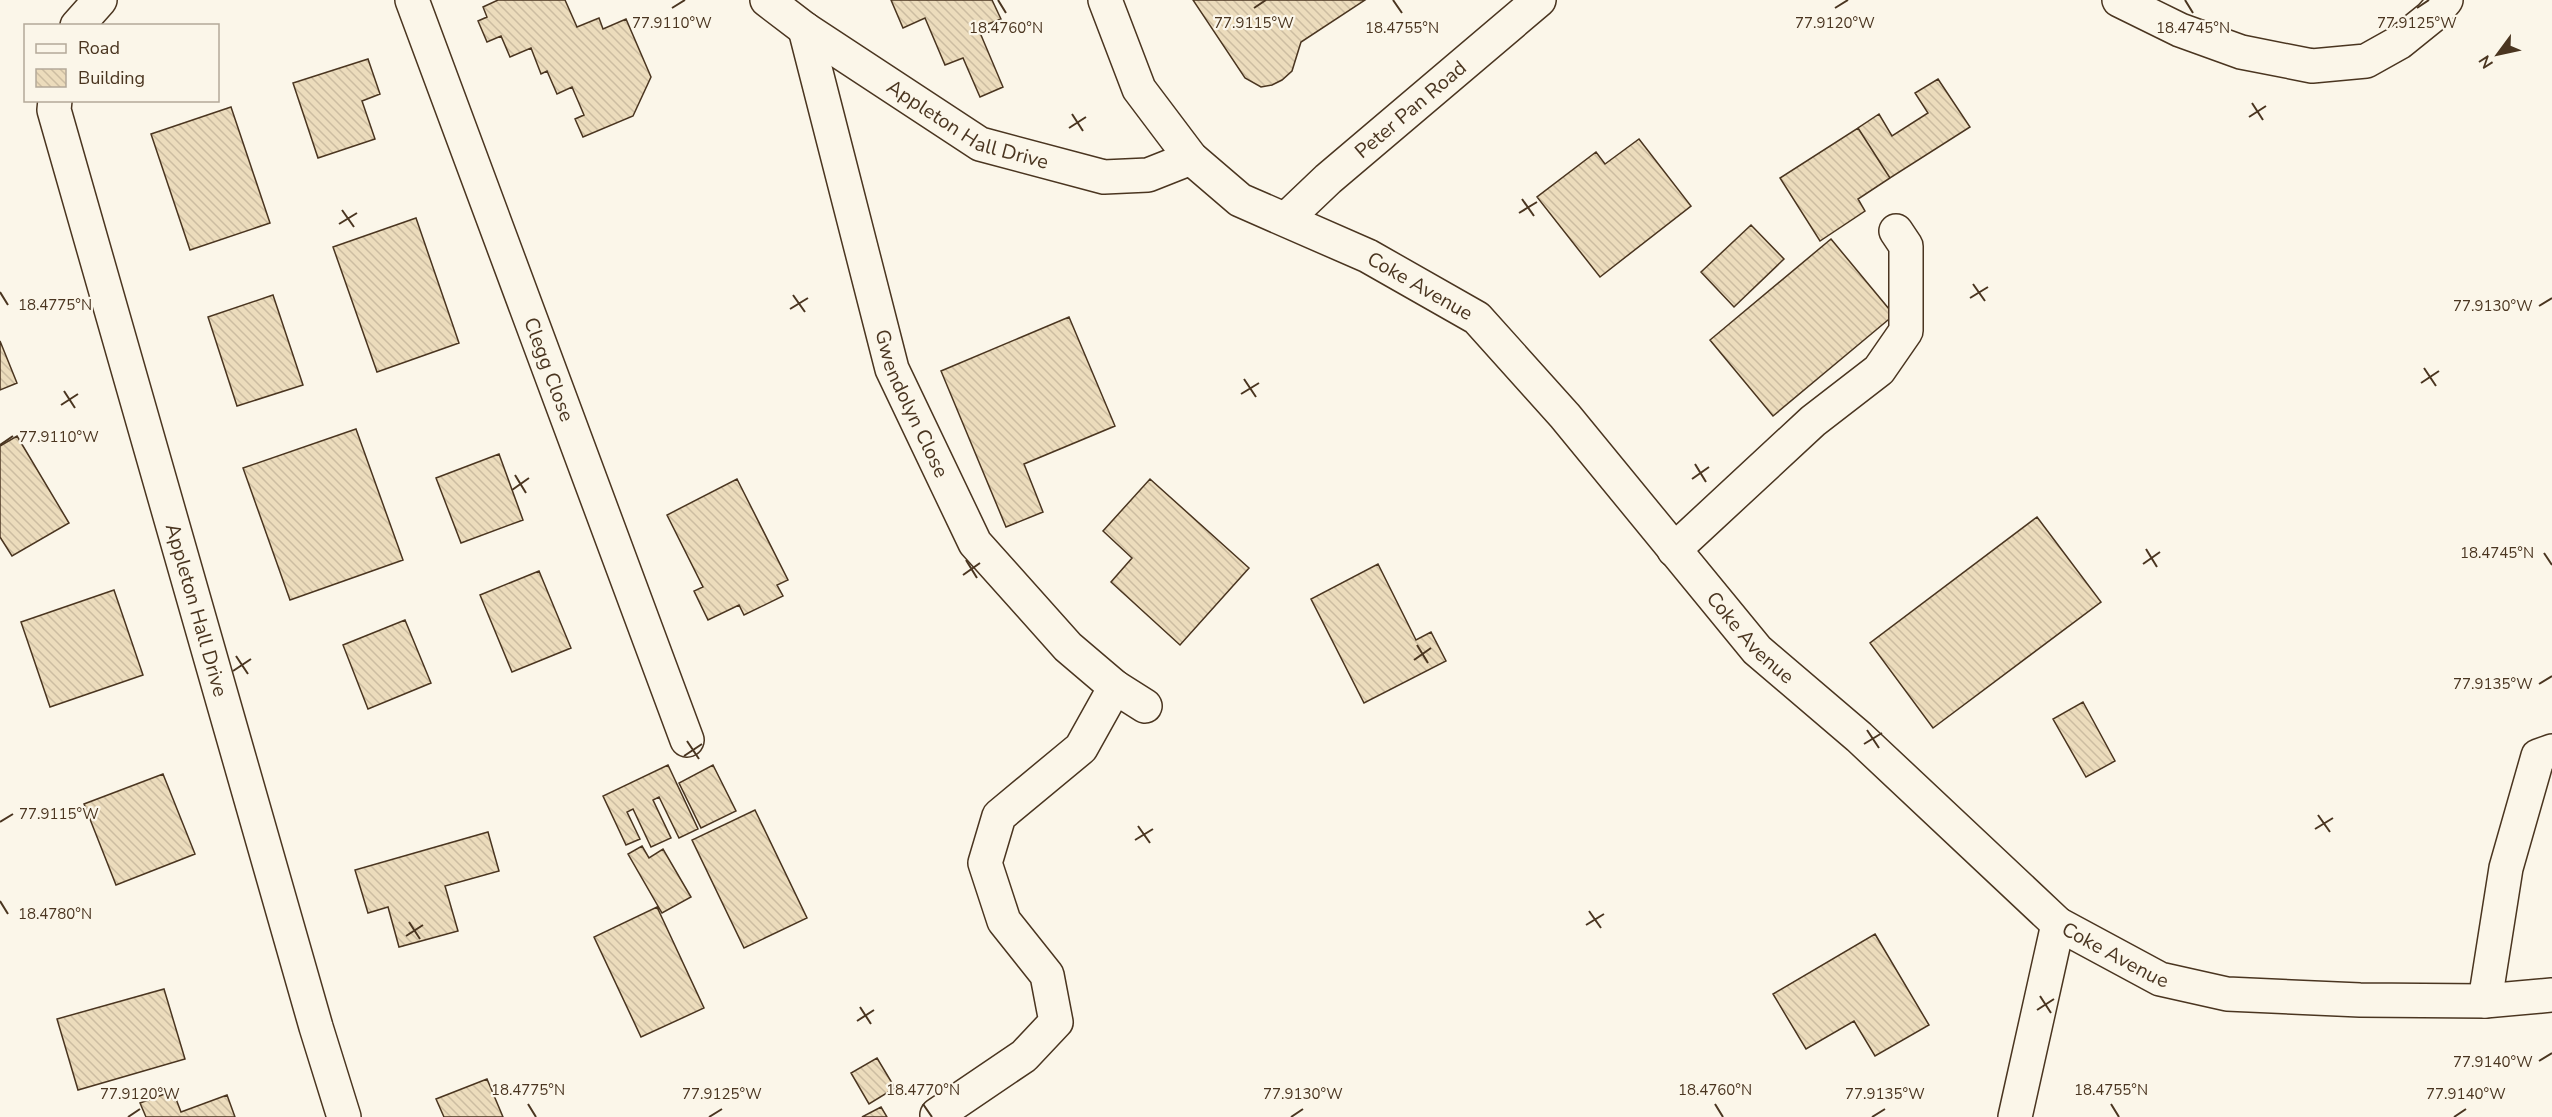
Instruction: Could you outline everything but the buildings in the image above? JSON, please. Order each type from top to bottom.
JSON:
[{"type":"street","points":[[79,24],[100,0]]},
{"type":"street","name":"Clegg Close","points":[[412,0],[687,740]]},
{"type":"street","name":"Appleton Hall Drive","points":[[767,0],[805,29],[980,144],[1104,177],[1148,175],[1191,158]]},
{"type":"street","name":"Coke Avenue","points":[[1105,0],[1139,88],[1191,158],[1240,200],[1368,256],[1477,318],[1565,416],[1757,650],[1859,737],[2058,924],[2160,979],[2227,994],[2360,1000],[2485,1001],[2552,995]]},
{"type":"street","name":"Peter Pan Road","points":[[1286,219],[1328,179],[1539,0]]},
{"type":"street","points":[[2119,0],[2180,30],[2241,52],[2312,66],[2366,61],[2400,42],[2431,17],[2446,0]]},
{"type":"street","name":"Gwendolyn Close","points":[[805,29],[889,358],[975,543],[1068,646],[1115,687],[1145,706]]},
{"type":"street","name":"Appleton Hall Drive","points":[[55,102],[54,110],[93,251],[316,1027],[345,1117]]},
{"type":"street","points":[[1674,550],[1813,421],[1879,370],[1906,331],[1906,246],[1896,231]]},
{"type":"street","points":[[937,1115],[1024,1056],[1056,1022],[1047,975],[1004,921],[985,863],[999,816],[1081,748],[1115,687]]},
{"type":"street","points":[[2485,1001],[2506,868],[2538,756],[2552,751]]},
{"type":"street","points":[[2015,1117],[2058,924]]}]
